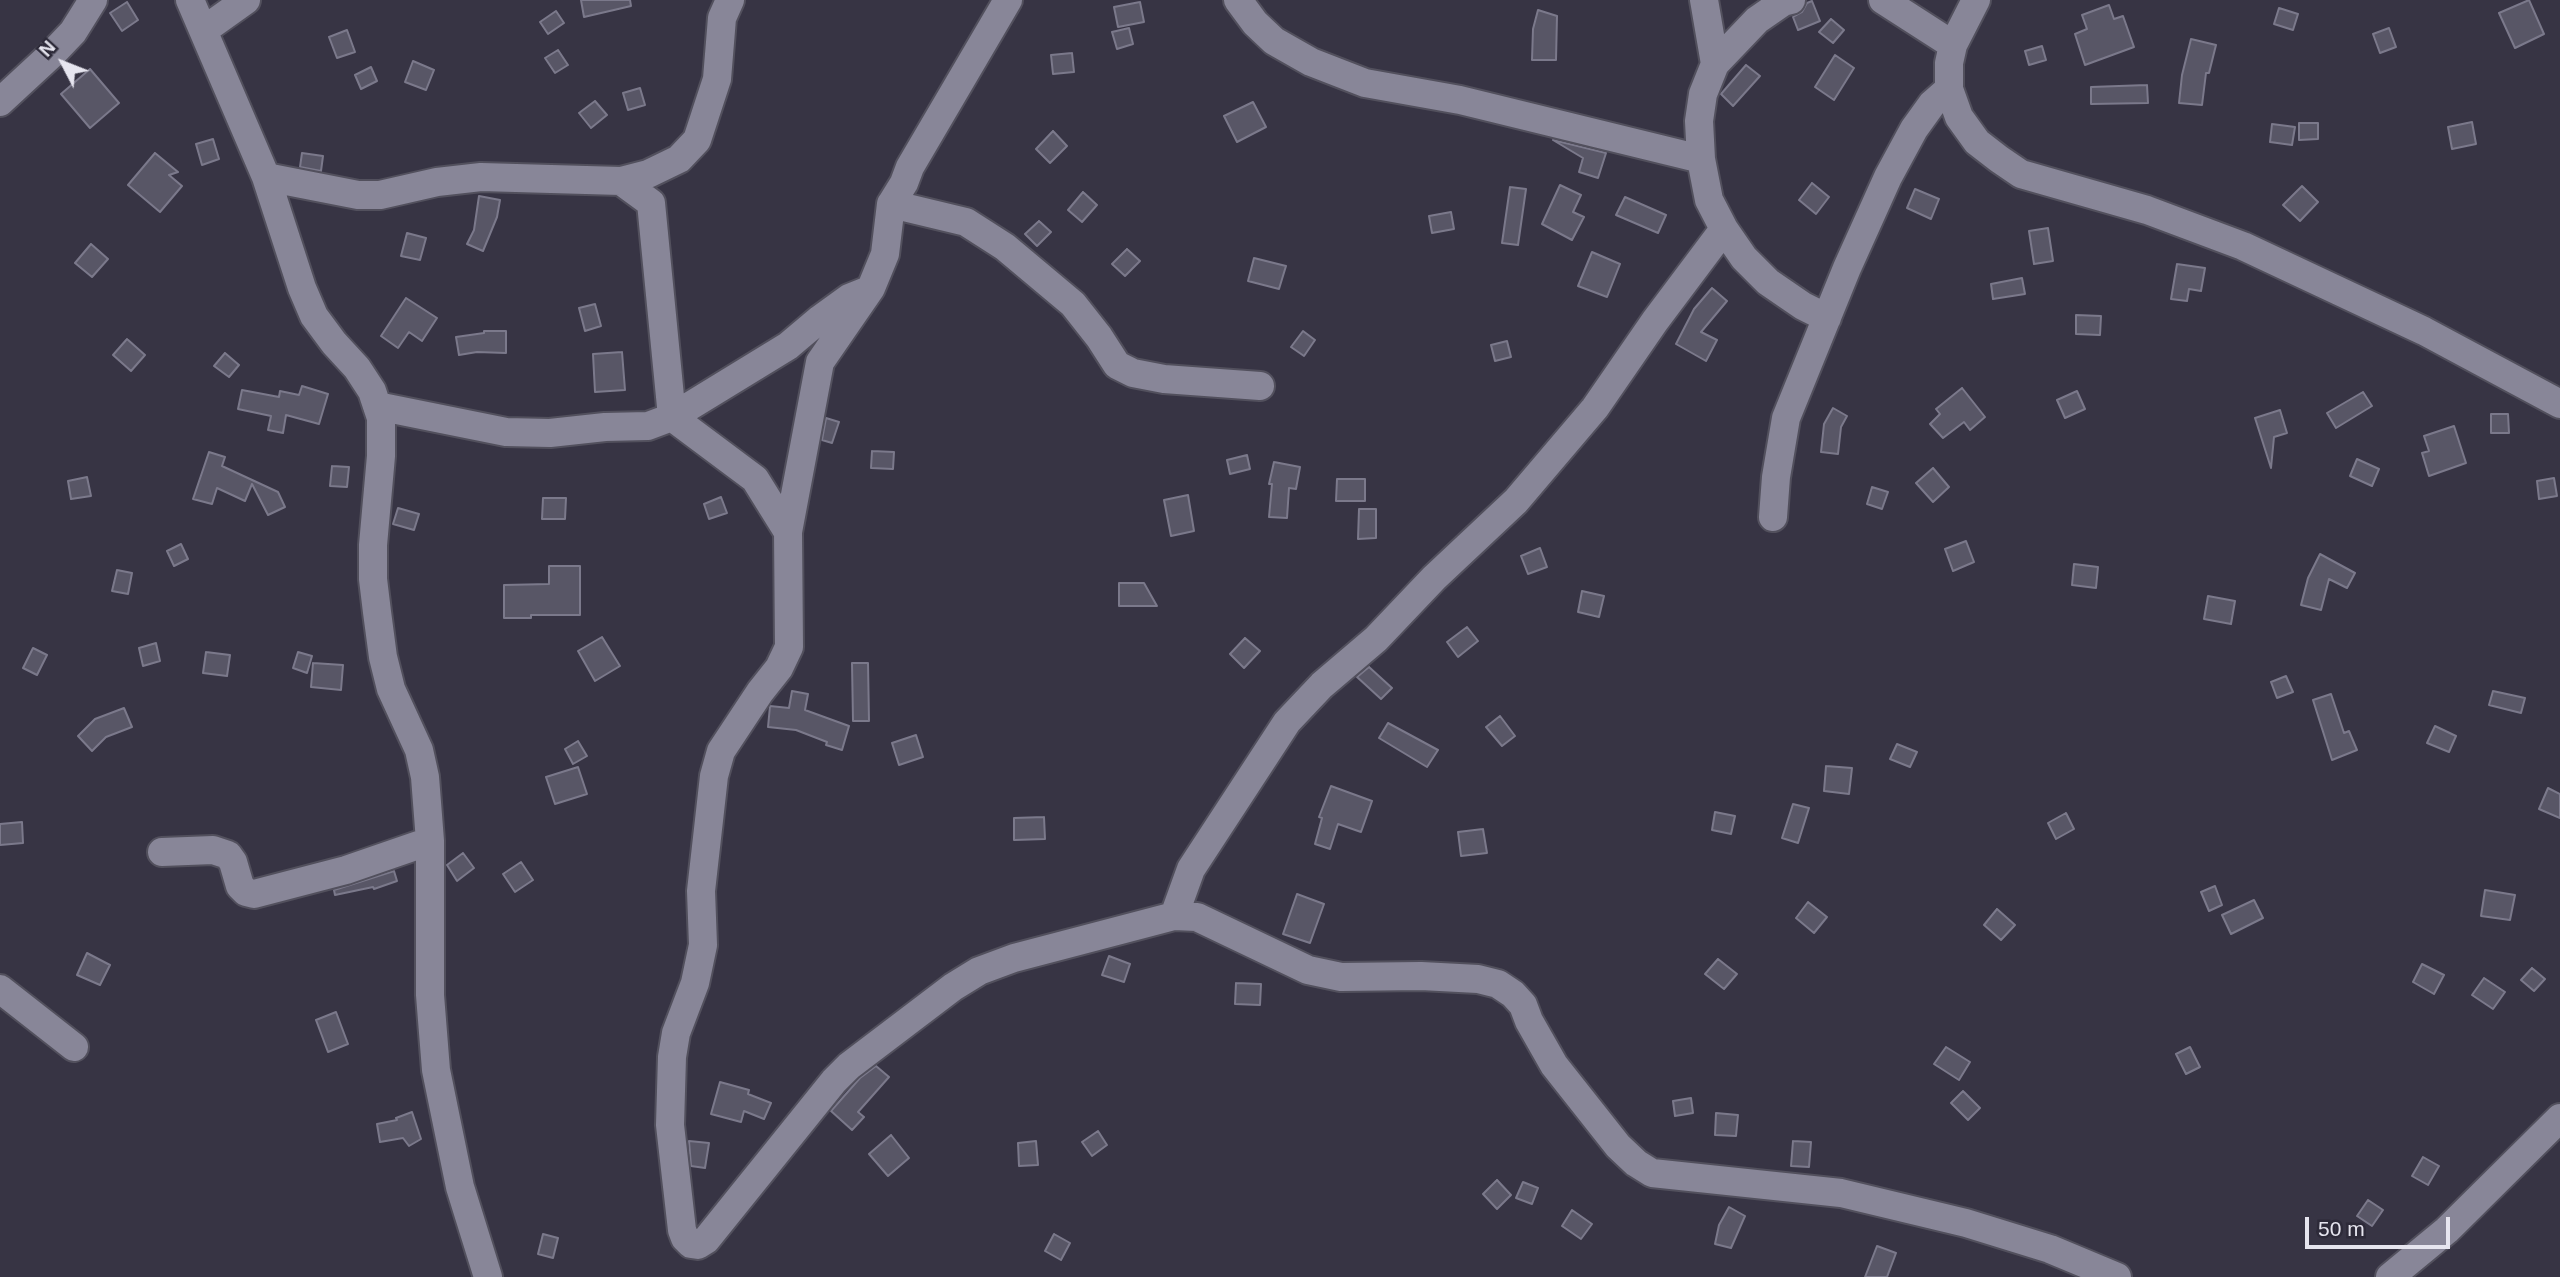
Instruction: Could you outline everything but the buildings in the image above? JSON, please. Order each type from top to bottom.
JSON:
[{"type":"street","points":[[0,102],[73,32],[93,0]]},
{"type":"street","points":[[190,0],[266,177],[302,288],[314,316],[357,368],[372,391],[381,418],[381,456],[373,545],[377,612],[383,657],[391,689],[419,750],[425,777],[430,841],[430,995],[436,1070],[460,1187],[488,1277]]},
{"type":"street","points":[[204,30],[246,0]]},
{"type":"street","points":[[266,177],[327,191],[380,195],[437,181],[481,177],[621,181],[649,174],[679,159],[696,140],[707,115],[717,79],[722,18],[730,0]]},
{"type":"street","points":[[1008,0],[916,156],[891,204],[885,254],[871,288],[820,362],[788,531],[789,647],[779,668],[760,692],[716,763],[705,836],[701,891],[703,944],[695,983],[676,1033],[672,1057],[670,1125],[682,1230],[691,1244],[698,1245],[714,1232],[820,1095],[849,1066],[953,987],[979,971],[1014,958],[1174,916],[1197,917],[1308,970],[1341,977],[1422,976],[1478,979],[1498,984],[1523,1005],[1529,1021],[1555,1065],[1618,1146],[1636,1163],[1653,1173],[1841,1193],[1966,1223],[2050,1249],[2117,1277]]},
{"type":"street","points":[[1238,0],[1255,23],[1274,41],[1311,62],[1365,83],[1460,100],[1701,159]]},
{"type":"street","points":[[1703,0],[1714,64]]},
{"type":"street","points":[[1791,0],[1783,2],[1757,20],[1714,64],[1703,94],[1699,121],[1701,159],[1710,200],[1724,229],[1744,258],[1768,282],[1803,306],[1827,318]]},
{"type":"street","points":[[1883,0],[1952,45]]},
{"type":"street","points":[[1976,0],[1966,14],[1952,45],[1949,89],[1959,117],[1977,142],[2021,173],[2147,210],[2244,246],[2424,331],[2560,404]]},
{"type":"street","points":[[1773,517],[1776,477],[1786,418],[1852,257],[1901,153],[1926,113],[1949,89]]},
{"type":"street","points":[[621,181],[652,203],[672,417],[755,479],[788,531]]},
{"type":"street","points":[[891,204],[966,222],[1005,247],[1073,304],[1117,365],[1133,373],[1164,379],[1260,386]]},
{"type":"street","points":[[1174,916],[1191,869],[1287,722],[1322,685],[1376,639],[1434,578],[1516,500],[1595,408],[1655,321],[1724,229]]},
{"type":"street","points":[[377,406],[506,432],[550,433],[648,426],[672,417],[788,346],[849,298],[871,288]]},
{"type":"street","points":[[162,852],[212,850],[228,855],[233,862],[240,886],[246,892],[254,894],[346,870],[430,841]]},
{"type":"street","points":[[0,989],[74,1047]]},
{"type":"street","points":[[2390,1277],[2447,1230],[2560,1118]]}]
